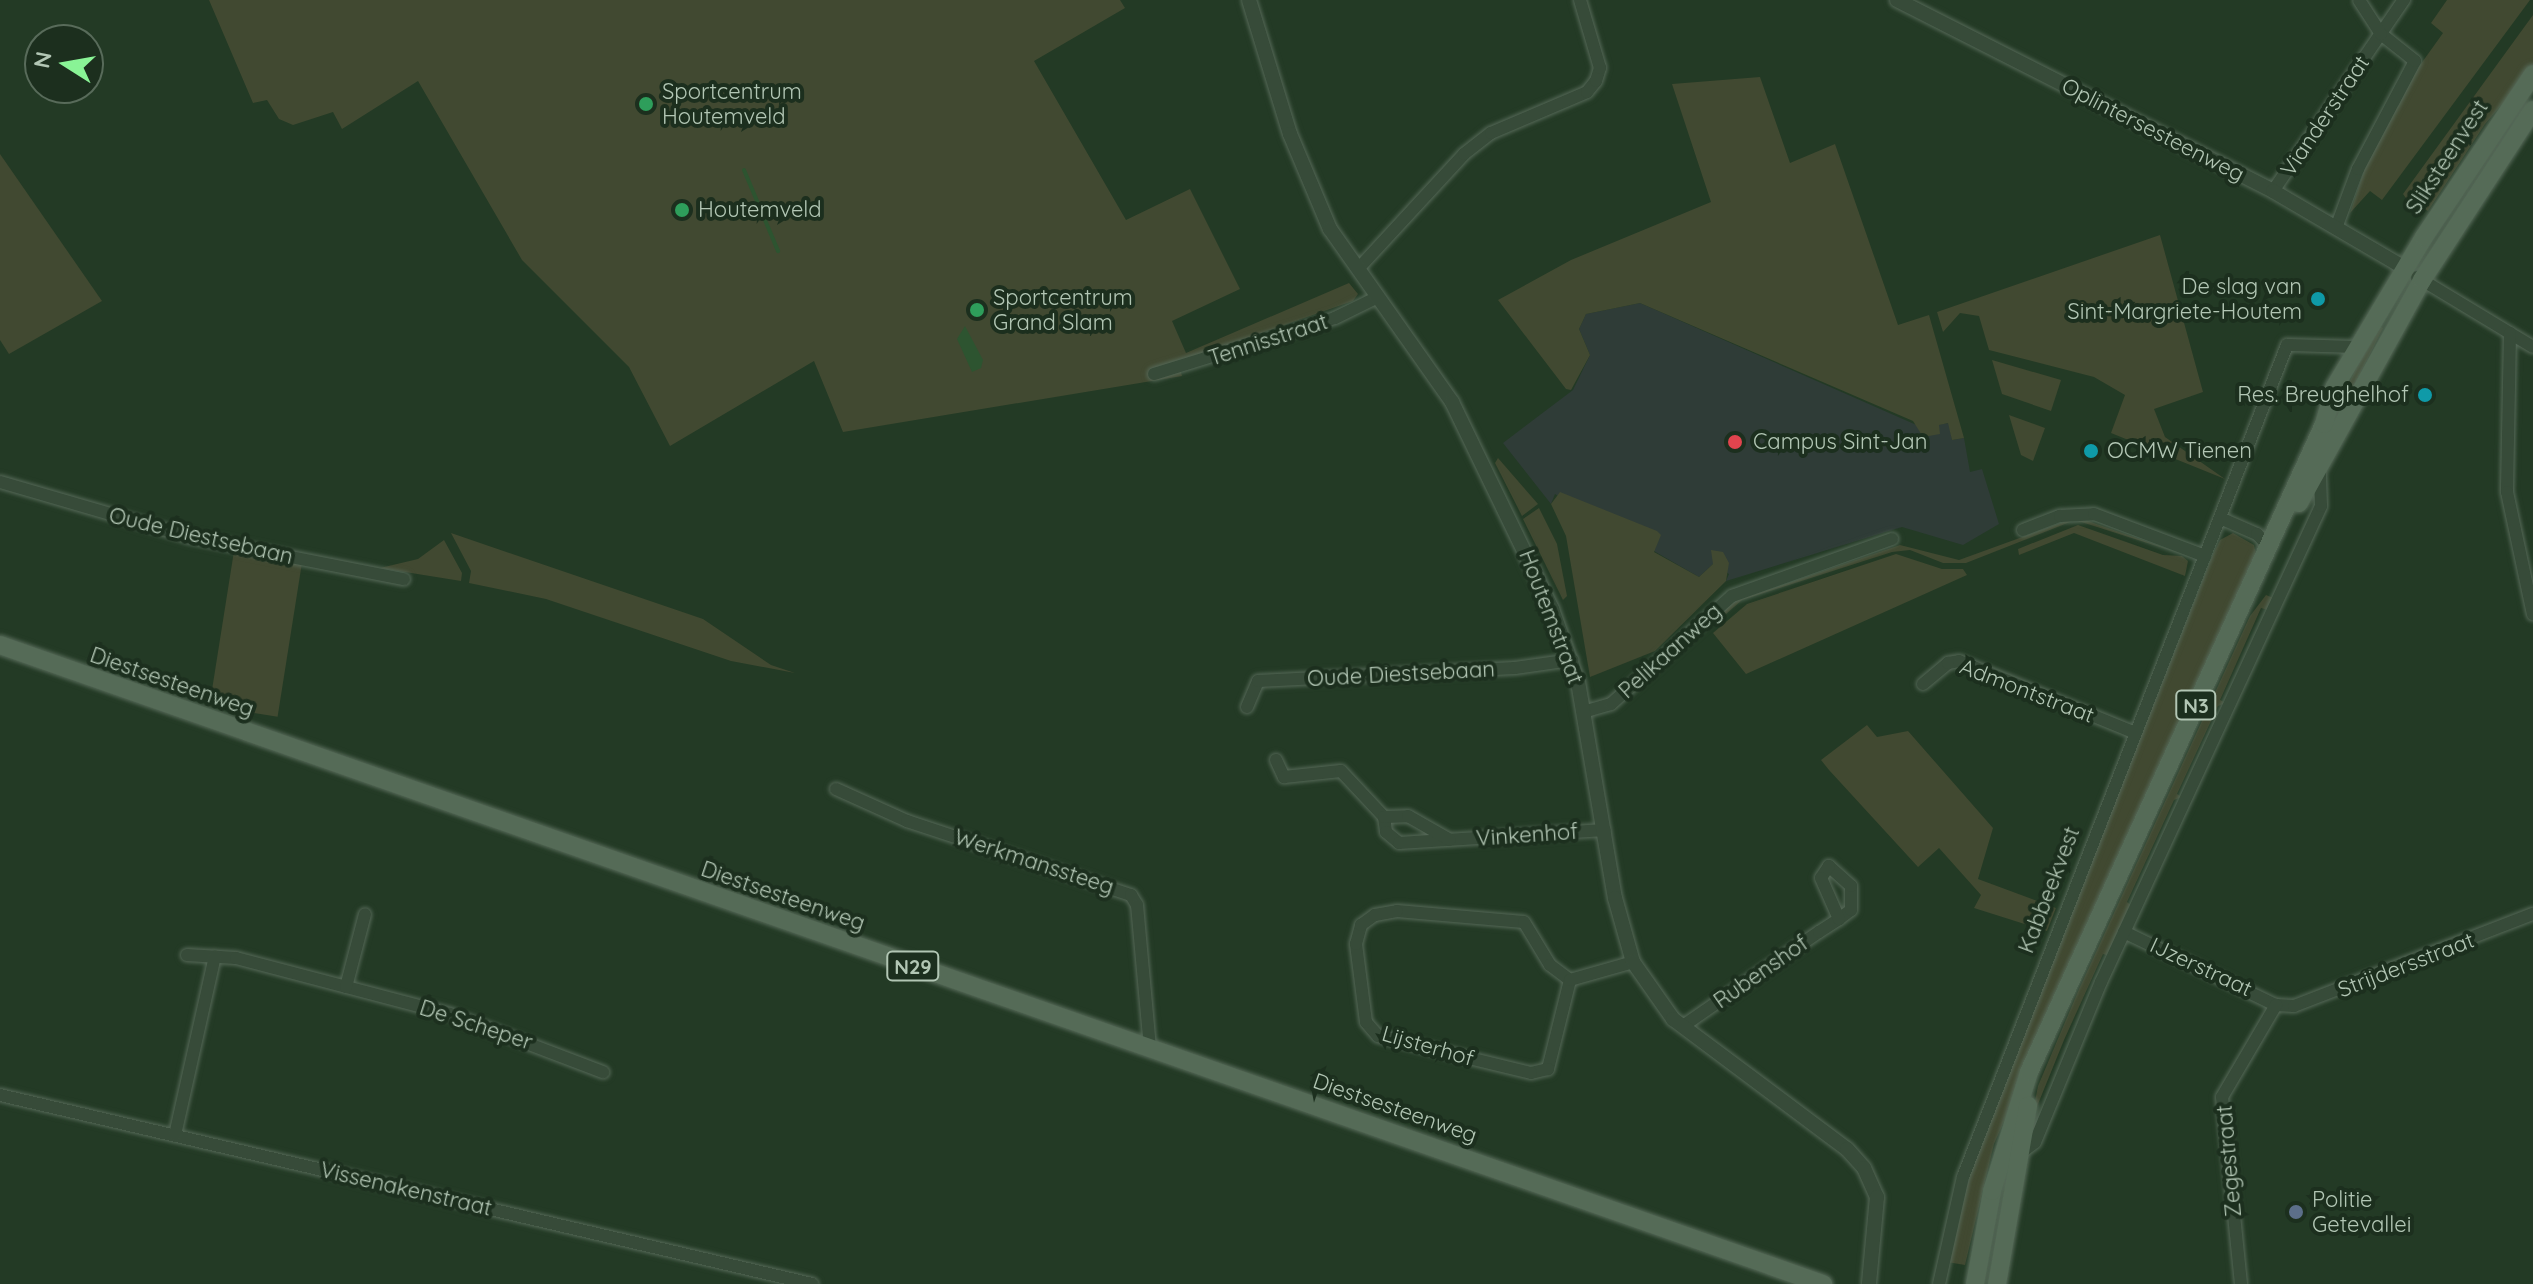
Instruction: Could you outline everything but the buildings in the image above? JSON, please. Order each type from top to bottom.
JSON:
[{"type":"main road","name":"Sliksteenvest","points":[[2405,268],[2533,74]]},
{"type":"main road","name":"Sliksteenvest","points":[[2422,280],[2533,111]]},
{"type":"main road","name":"N3","points":[[1975,1284],[1992,1191],[2029,1072],[2324,424],[2334,388],[2405,268]]},
{"type":"main road","name":"N3","points":[[1997,1284],[2018,1155],[2033,1087],[2066,1009],[2275,550],[2422,280]]},
{"type":"main road","name":"Diestsesteenweg","points":[[0,645],[1823,1284]]},
{"type":"street","name":"Houtemstraat","points":[[1249,0],[1304,172],[1330,229],[1433,372],[1483,459],[1572,660],[1615,898],[1633,962],[1661,1005],[1683,1026],[1847,1149],[1864,1168],[1877,1197],[1869,1284]]},
{"type":"street","points":[[1358,269],[1464,154],[1491,133],[1587,92],[1596,81],[1600,68],[1580,0]]},
{"type":"street","name":"Oplintersesteenweg","points":[[1897,0],[2273,191],[2405,268]]},
{"type":"street","name":"Vianderstraat","points":[[2273,191],[2381,34],[2359,0]]},
{"type":"street","points":[[2336,228],[2358,169],[2415,61],[2381,34],[2404,0]]},
{"type":"street","points":[[2405,268],[2533,347]]},
{"type":"street","name":"Tennisstraat","points":[[1154,374],[1335,318],[1378,297]]},
{"type":"street","points":[[2510,333],[2507,492],[2533,614]]},
{"type":"street","name":"Kabbeekvest","points":[[1939,1284],[1963,1177],[2287,345],[2358,347]]},
{"type":"street","points":[[2018,1155],[2035,1142],[2124,932],[2321,506],[2320,469]]},
{"type":"street","name":"Oude Diestsebaan","points":[[0,482],[189,537],[404,579]]},
{"type":"street","points":[[2023,530],[2060,516],[2094,514],[2205,556]]},
{"type":"street","points":[[2220,518],[2257,534],[2269,547]]},
{"type":"street","name":"Pelikaanweg","points":[[1583,712],[1611,704],[1732,596],[1892,539]]},
{"type":"street","name":"Oude Diestsebaan","points":[[1247,707],[1258,681],[1515,668],[1572,660]]},
{"type":"street","name":"Admontstraat","points":[[1923,684],[1948,663],[1959,661],[2135,733]]},
{"type":"street","name":"Vinkenhof","points":[[1276,760],[1284,777],[1341,771],[1384,817],[1386,832],[1399,843],[1605,830]]},
{"type":"street","name":"Werkmanssteeg","points":[[836,789],[907,821],[1131,895],[1139,920],[1150,1049]]},
{"type":"street","name":"Vinkenhof","points":[[1384,817],[1408,816],[1450,840]]},
{"type":"street","name":"Lijsterhof","points":[[1397,911],[1524,922],[1550,965],[1570,980],[1548,1069],[1531,1073],[1378,1036],[1366,1022],[1356,944],[1361,925],[1375,915],[1397,911]]},
{"type":"street","points":[[346,987],[365,914]]},
{"type":"street","name":"Strijdersstraat","points":[[2276,1005],[2294,1006],[2346,990],[2533,914]]},
{"type":"street","name":"Rubenshof","points":[[1683,1026],[1839,919]]},
{"type":"street","name":"IJzerstraat","points":[[2124,932],[2276,1005]]},
{"type":"street","name":"De Scheper","points":[[187,955],[215,956],[346,987],[505,1031],[603,1072]]},
{"type":"street","points":[[175,1135],[215,956]]},
{"type":"street","points":[[1570,980],[1633,962]]},
{"type":"street","name":"Zegestraat","points":[[2241,1284],[2222,1097],[2276,1005]]},
{"type":"street","name":"Vissenakenstraat","points":[[0,1095],[812,1284]]},
{"type":"shaded area","name":"Houtemveld","points":[[209,0],[1120,0],[1125,8],[1034,61],[1126,220],[1190,189],[1240,289],[1172,321],[1186,353],[1349,283],[1358,294],[1353,301],[1178,362],[1182,376],[843,432],[814,361],[670,446],[629,367],[522,260],[418,81],[342,129],[333,112],[293,125],[279,119],[267,100],[253,103]]},
{"type":"shaded area","points":[[2447,0],[2530,0],[2382,200],[2370,191],[2350,213],[2366,165],[2413,75],[2443,33],[2431,23]]},
{"type":"shaded area","points":[[2533,15],[2533,69],[2485,124],[2428,211],[2421,207],[2415,211],[2403,194]]},
{"type":"shaded area","points":[[1760,77],[1790,163],[1835,144],[1898,325],[1929,315],[1964,438],[1952,440],[1948,423],[1939,425],[1940,434],[1923,437],[1913,421],[1640,303],[1586,314],[1579,329],[1590,355],[1571,390],[1566,389],[1498,300],[1571,260],[1711,202],[1672,84]]},
{"type":"shaded area","points":[[0,154],[102,301],[9,354],[0,340]]},
{"type":"shaded area","points":[[2160,235],[2203,392],[2154,409],[2165,437],[2225,479],[2111,433],[2125,395],[2094,377],[1989,350],[1979,316],[1960,313],[1943,332],[1937,312]]},
{"type":"shaded area","name":"Campus Sint-Jan","points":[[1640,303],[1921,427],[1949,423],[1952,440],[1964,438],[1970,472],[1982,469],[1999,524],[1963,545],[1902,527],[1726,581],[1729,574],[1713,564],[1699,577],[1555,494],[1551,504],[1503,443],[1573,390],[1590,355],[1579,329],[1586,314]]},
{"type":"shaded area","points":[[2377,325],[2383,328],[2333,428],[2328,426]]},
{"type":"shaded area","points":[[965,326],[983,360],[981,368],[972,372],[957,339]]},
{"type":"shaded area","points":[[1992,360],[2061,380],[2051,411],[2002,394]]},
{"type":"shaded area","points":[[2009,415],[2045,428],[2033,461],[2021,455]]},
{"type":"shaded area","points":[[1498,458],[1538,504],[1522,516],[1495,463]]},
{"type":"shaded area","points":[[1560,492],[1657,531],[1661,535],[1654,552],[1699,577],[1713,564],[1711,550],[1723,552],[1729,563],[1726,581],[1655,651],[1590,677],[1566,536],[1551,504]]},
{"type":"shaded area","points":[[1539,508],[1557,544],[1567,596],[1563,600],[1523,519]]},
{"type":"shaded area","points":[[2077,517],[2179,553],[2075,520],[1966,563],[1943,563],[1910,550],[1892,552],[1742,600],[1711,627],[1708,623],[1735,601],[1900,545],[1959,560]]},
{"type":"shaded area","points":[[2078,525],[2163,555],[2182,556],[2188,561],[2185,576],[2074,533],[2019,555],[2018,549]]},
{"type":"shaded area","points":[[451,533],[703,619],[771,665],[795,673],[731,661],[546,599],[469,583],[471,571]]},
{"type":"shaded area","points":[[2233,533],[2254,545],[2256,554],[1994,1144],[1965,1265],[1947,1262],[1970,1175],[2035,1004],[2213,554],[2220,540]]},
{"type":"shaded area","points":[[444,540],[462,573],[461,581],[380,568],[418,559]]},
{"type":"shaded area","points":[[234,551],[302,562],[278,717],[209,706]]},
{"type":"shaded area","points":[[1896,554],[1942,569],[1963,569],[1967,575],[1746,674],[1713,633],[1747,604]]},
{"type":"shaded area","points":[[2266,595],[2273,598],[2268,610],[2261,608],[2220,700],[2226,703],[2218,706],[2177,794],[2182,797],[2174,800],[2127,902],[2132,906],[2110,956],[2103,954],[2064,1040],[2036,1109],[2033,1124],[2038,1126],[2027,1142],[2038,1086],[2079,989],[2250,616]]},
{"type":"shaded area","points":[[1867,725],[1877,737],[1908,731],[1993,828],[1978,879],[2056,908],[2047,931],[1974,908],[1981,895],[1939,848],[1918,867],[1829,770],[1821,760]]},
{"type":"waterway","points":[[744,170],[778,251]]},
{"type":"place","name":"Sportcentrum Houtemveld","points":[[646,104]]},
{"type":"place","name":"Houtemveld","points":[[682,210]]},
{"type":"place","name":"De slag van Sint-Margriete-Houtem","points":[[2318,299]]},
{"type":"place","name":"Sportcentrum Grand Slam","points":[[977,310]]},
{"type":"place","name":"Res. Breughelhof","points":[[2425,395]]},
{"type":"place","name":"Campus Sint-Jan","points":[[1735,442]]},
{"type":"place","name":"OCMW Tienen","points":[[2091,451]]},
{"type":"place","name":"Politie Getevallei","points":[[2296,1212]]}]
